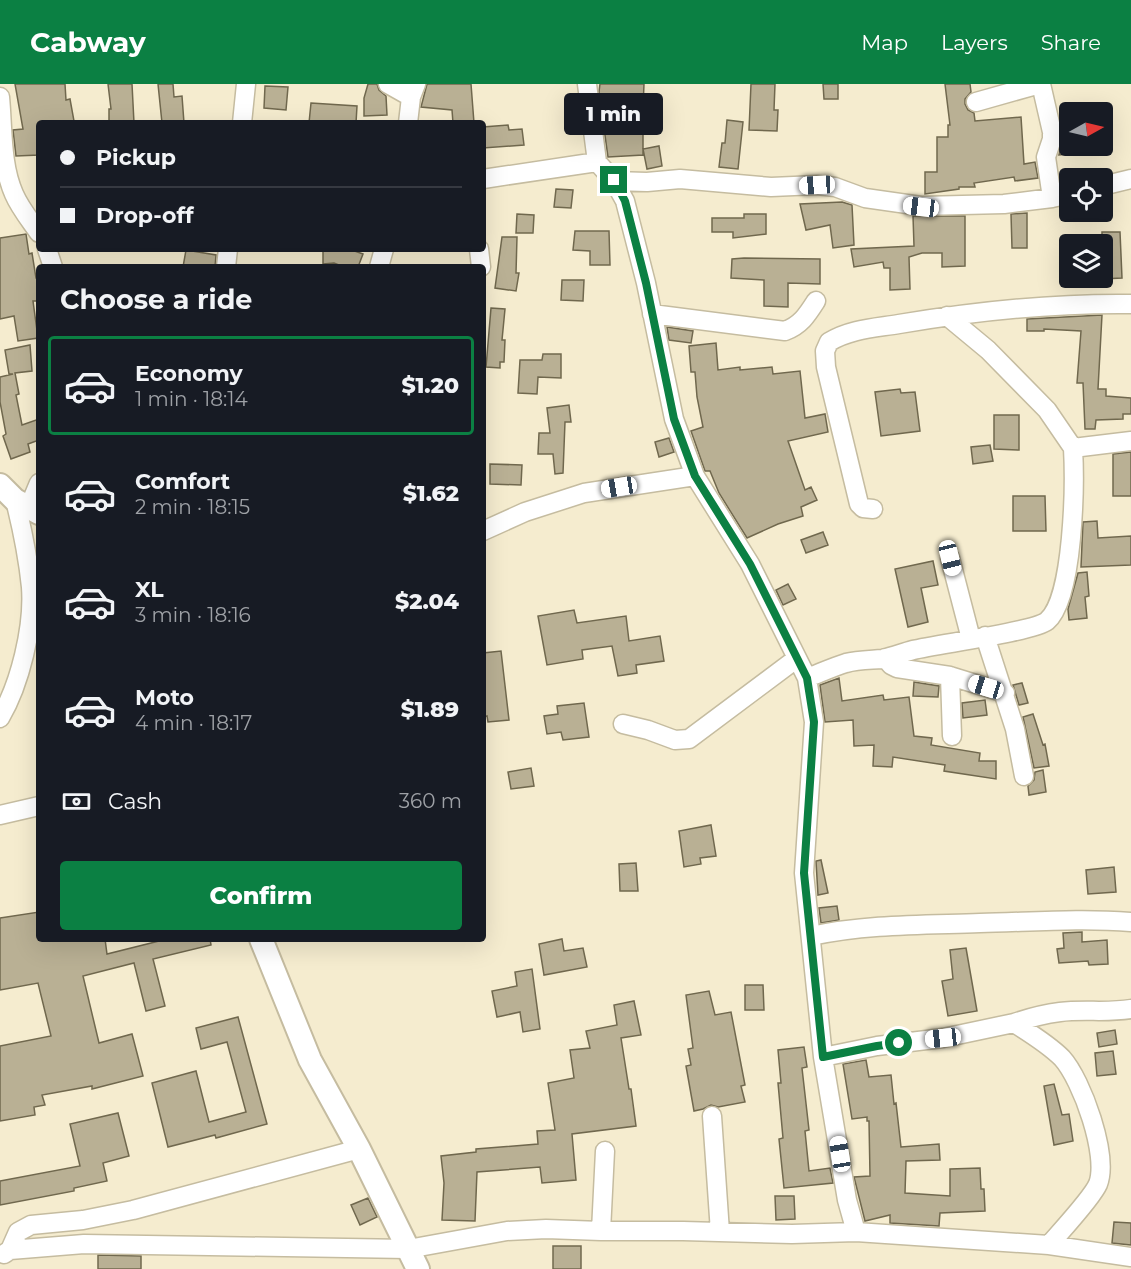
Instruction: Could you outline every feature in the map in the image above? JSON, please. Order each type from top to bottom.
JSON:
[{"type":"street","points":[[242,120],[246,84]]},
{"type":"street","points":[[388,84],[413,91],[408,120]]},
{"type":"street","points":[[587,84],[597,162],[614,180],[625,201],[674,419],[695,476],[750,564],[807,678],[814,722],[804,873],[823,1057],[848,1200],[856,1232]]},
{"type":"street","points":[[976,102],[1041,84],[1052,132],[1046,157],[1059,191]]},
{"type":"street","points":[[0,97],[10,182],[26,216],[36,229]]},
{"type":"street","points":[[486,179],[597,162]]},
{"type":"street","points":[[614,180],[646,182],[680,179],[771,187],[817,185],[835,187],[865,198],[921,207],[1004,204],[1059,196]]},
{"type":"street","points":[[1113,183],[1131,179]]},
{"type":"street","points":[[652,314],[785,331],[797,327],[816,301]]},
{"type":"street","points":[[873,509],[863,508],[860,504],[826,367],[825,351],[829,342],[852,331],[947,316],[1028,306],[1131,304]]},
{"type":"street","points":[[807,678],[846,663],[885,658],[912,650],[1045,623],[1053,614],[1060,596],[1070,556],[1075,480],[1073,447],[1047,410],[988,350],[947,316]]},
{"type":"street","points":[[1073,447],[1131,441]]},
{"type":"street","points":[[486,530],[525,512],[584,493],[695,476]]},
{"type":"street","points":[[0,718],[32,656],[31,589],[24,539],[14,497],[36,485]]},
{"type":"street","points":[[950,558],[978,638],[1005,693],[1016,729],[1024,776]]},
{"type":"street","points":[[885,658],[897,668],[950,676],[1005,693]]},
{"type":"street","points":[[623,724],[675,740],[689,739],[796,659]]},
{"type":"street","points":[[950,676],[952,736]]},
{"type":"street","points":[[0,815],[36,807]]},
{"type":"street","points":[[811,936],[839,930],[922,925],[1100,920],[1131,922]]},
{"type":"street","points":[[262,942],[310,1059],[359,1149],[418,1269]]},
{"type":"street","points":[[823,1057],[877,1046],[943,1038],[1062,1011],[1116,1012],[1131,1009]]},
{"type":"street","points":[[1014,1023],[1048,1045],[1064,1060],[1077,1080],[1098,1137],[1102,1172],[1097,1186],[1049,1245]]},
{"type":"street","points":[[712,1116],[720,1232]]},
{"type":"street","points":[[5,1253],[18,1232],[31,1225],[83,1220],[133,1210],[359,1149]]},
{"type":"street","points":[[601,1231],[605,1150]]},
{"type":"street","points":[[5,1253],[84,1244],[408,1249],[507,1231],[546,1228],[792,1234],[856,1232],[1049,1245],[1131,1257]]},
{"type":"building","points":[[15,84],[65,84],[66,100],[70,99],[74,120],[36,120],[36,155],[16,156],[13,130],[23,129]]},
{"type":"building","points":[[108,84],[132,84],[134,120],[109,120],[109,109],[111,109]]},
{"type":"building","points":[[158,84],[173,84],[174,97],[182,96],[184,120],[162,120]]},
{"type":"building","points":[[368,84],[377,84],[379,90],[386,96],[387,115],[364,116],[364,98]]},
{"type":"building","points":[[427,84],[471,84],[474,120],[453,120],[452,110],[421,107]]},
{"type":"building","points":[[600,84],[644,84],[640,122],[643,122],[643,155],[608,157],[599,92]]},
{"type":"building","points":[[751,84],[775,84],[774,110],[778,110],[777,131],[749,130]]},
{"type":"building","points":[[823,84],[838,84],[838,99],[824,99]]},
{"type":"building","points":[[945,84],[970,84],[971,92],[965,99],[965,104],[968,110],[974,113],[975,121],[1021,117],[1024,164],[1035,162],[1038,178],[1015,181],[1014,177],[974,183],[975,187],[959,187],[959,189],[925,194],[925,172],[937,172],[937,137],[948,137],[948,125],[950,125]]},
{"type":"building","points":[[265,86],[288,87],[286,110],[264,108]]},
{"type":"building","points":[[311,103],[357,106],[356,120],[309,120]]},
{"type":"building","points":[[727,120],[743,122],[738,169],[719,167],[722,143],[725,143]]},
{"type":"building","points":[[508,125],[509,130],[522,129],[524,145],[486,148],[486,127]]},
{"type":"building","points":[[659,146],[662,166],[647,169],[643,149]]},
{"type":"building","points":[[556,189],[573,190],[571,208],[554,207]]},
{"type":"building","points":[[842,202],[852,205],[854,245],[833,248],[830,225],[806,230],[800,204]]},
{"type":"building","points":[[1027,213],[1027,248],[1012,248],[1011,214]]},
{"type":"building","points":[[517,214],[534,215],[533,233],[516,233]]},
{"type":"building","points":[[744,214],[766,214],[766,234],[733,238],[733,232],[712,232],[712,218],[744,218]]},
{"type":"building","points":[[913,216],[965,216],[965,266],[942,267],[942,253],[922,253],[909,257],[910,289],[890,290],[890,268],[884,268],[883,262],[854,267],[851,249],[914,246]]},
{"type":"building","points":[[575,231],[609,231],[610,265],[590,265],[590,251],[573,250]]},
{"type":"building","points":[[1102,232],[1120,232],[1122,278],[1113,278],[1113,234],[1102,234]]},
{"type":"building","points":[[26,234],[36,278],[36,301],[33,301],[36,338],[18,341],[14,316],[0,319],[0,238]]},
{"type":"building","points":[[502,237],[517,237],[516,273],[519,273],[516,291],[495,288]]},
{"type":"building","points":[[186,252],[216,255],[215,264],[184,264]]},
{"type":"building","points":[[323,252],[363,254],[359,264],[323,264]]},
{"type":"building","points":[[732,259],[820,259],[820,284],[788,283],[788,307],[764,306],[764,280],[731,278]]},
{"type":"building","points":[[562,280],[584,280],[583,301],[561,300]]},
{"type":"building","points":[[491,308],[505,309],[502,340],[505,340],[504,362],[500,362],[500,368],[486,367]]},
{"type":"building","points":[[1102,315],[1098,389],[1106,389],[1106,396],[1131,398],[1131,414],[1123,414],[1123,419],[1096,420],[1095,429],[1085,429],[1083,383],[1077,383],[1081,331],[1044,329],[1044,331],[1027,331],[1027,319]]},
{"type":"building","points":[[667,327],[693,331],[691,343],[669,340]]},
{"type":"building","points":[[716,343],[718,370],[772,367],[773,374],[800,371],[805,418],[825,414],[828,432],[788,441],[805,490],[811,487],[817,500],[801,507],[803,516],[747,538],[719,493],[710,471],[705,471],[691,431],[703,427],[695,372],[691,372],[689,346]]},
{"type":"building","points":[[30,345],[32,371],[15,373],[19,394],[16,395],[22,425],[36,420],[36,441],[28,444],[30,452],[11,459],[3,436],[6,434],[0,402],[0,377],[13,374],[9,374],[5,350]]},
{"type":"building","points":[[543,354],[561,354],[561,378],[538,377],[537,394],[518,393],[520,360],[542,360]]},
{"type":"building","points":[[900,389],[901,393],[915,392],[920,431],[881,436],[875,392]]},
{"type":"building","points":[[569,405],[571,422],[565,422],[563,473],[555,474],[553,454],[538,454],[539,433],[550,433],[547,408]]},
{"type":"building","points":[[994,415],[1019,415],[1019,450],[994,449]]},
{"type":"building","points":[[669,438],[674,452],[659,457],[655,442]]},
{"type":"building","points":[[990,445],[993,461],[973,464],[971,447]]},
{"type":"building","points":[[1131,452],[1131,496],[1113,496],[1113,454]]},
{"type":"building","points":[[490,464],[522,465],[521,485],[490,484]]},
{"type":"building","points":[[1013,496],[1045,496],[1046,531],[1013,531]]},
{"type":"building","points":[[1097,521],[1098,538],[1131,536],[1131,565],[1081,567],[1083,522]]},
{"type":"building","points":[[823,532],[828,545],[806,553],[801,540]]},
{"type":"building","points":[[933,561],[938,585],[921,588],[928,622],[908,627],[895,569]]},
{"type":"building","points":[[1087,572],[1089,596],[1085,597],[1087,618],[1069,620],[1068,609],[1078,573]]},
{"type":"building","points":[[788,584],[796,599],[783,605],[776,590]]},
{"type":"building","points":[[574,610],[577,623],[626,616],[629,641],[660,636],[664,661],[636,665],[637,673],[618,676],[612,646],[582,650],[583,659],[547,665],[538,616]]},
{"type":"building","points":[[501,651],[509,720],[488,722],[486,716],[486,653]]},
{"type":"building","points":[[839,678],[842,701],[883,695],[884,700],[909,697],[914,736],[932,738],[931,745],[980,753],[979,761],[996,761],[996,779],[944,771],[945,765],[893,757],[892,767],[873,766],[874,745],[854,746],[853,720],[825,722],[820,685]]},
{"type":"building","points":[[914,682],[939,686],[938,697],[913,696]]},
{"type":"building","points":[[1022,683],[1028,703],[1019,705],[1013,685]]},
{"type":"building","points":[[985,700],[987,715],[963,718],[962,703]]},
{"type":"building","points":[[584,703],[589,737],[563,740],[561,732],[547,734],[544,716],[558,714],[557,706]]},
{"type":"building","points":[[1033,714],[1043,745],[1045,744],[1049,766],[1034,768],[1023,717]]},
{"type":"building","points":[[531,768],[534,786],[511,789],[508,772]]},
{"type":"building","points":[[1043,770],[1046,792],[1029,795],[1028,786],[1034,780],[1035,772]]},
{"type":"building","points":[[711,825],[716,856],[700,858],[701,864],[684,867],[679,831]]},
{"type":"building","points":[[821,860],[828,893],[818,895],[816,861]]},
{"type":"building","points":[[636,863],[638,891],[620,891],[619,864]]},
{"type":"building","points":[[1114,867],[1116,892],[1088,894],[1086,870]]},
{"type":"building","points":[[837,906],[839,920],[821,923],[819,908]]},
{"type":"building","points":[[36,912],[36,942],[105,942],[107,954],[155,942],[210,942],[211,945],[153,959],[165,1006],[146,1011],[134,963],[83,976],[99,1043],[132,1034],[143,1076],[92,1089],[92,1086],[42,1095],[45,1105],[34,1107],[35,1115],[0,1121],[0,1046],[51,1036],[38,983],[0,990],[0,918]]},
{"type":"building","points":[[1082,932],[1082,942],[1107,940],[1108,964],[1089,965],[1088,961],[1059,963],[1057,949],[1064,948],[1063,933]]},
{"type":"building","points":[[562,939],[564,951],[583,948],[587,967],[544,975],[539,944]]},
{"type":"building","points":[[966,948],[977,1011],[948,1016],[942,981],[953,979],[950,950]]},
{"type":"building","points":[[532,969],[540,1029],[523,1032],[520,1012],[497,1017],[492,991],[517,986],[515,972]]},
{"type":"building","points":[[745,985],[763,985],[764,1010],[745,1010]]},
{"type":"building","points":[[709,991],[715,1015],[731,1012],[745,1085],[741,1086],[745,1102],[718,1107],[711,1105],[694,1111],[686,1066],[691,1065],[688,1049],[693,1048],[686,995]]},
{"type":"building","points":[[634,1001],[641,1035],[621,1038],[636,1126],[572,1134],[576,1180],[542,1183],[540,1167],[477,1172],[475,1221],[442,1220],[444,1183],[441,1156],[476,1152],[476,1149],[538,1144],[537,1131],[555,1130],[548,1083],[574,1078],[570,1050],[590,1048],[586,1031],[617,1025],[614,1005]]},
{"type":"building","points":[[238,1017],[267,1124],[216,1138],[215,1135],[168,1147],[152,1083],[196,1071],[209,1122],[246,1112],[227,1042],[201,1049],[196,1028]]},
{"type":"building","points":[[1115,1030],[1117,1044],[1099,1047],[1097,1033]]},
{"type":"building","points":[[804,1047],[807,1067],[802,1068],[809,1130],[805,1131],[809,1171],[830,1168],[833,1183],[784,1188],[779,1139],[783,1138],[778,1083],[781,1083],[778,1050]]},
{"type":"building","points":[[1113,1051],[1116,1074],[1097,1076],[1095,1053]]},
{"type":"building","points":[[866,1060],[869,1077],[891,1075],[901,1147],[939,1144],[940,1160],[906,1161],[905,1193],[950,1196],[950,1169],[980,1168],[985,1211],[940,1213],[939,1226],[890,1223],[890,1215],[865,1221],[854,1177],[870,1176],[869,1121],[867,1117],[852,1119],[843,1064]]},
{"type":"building","points":[[1054,1084],[1062,1115],[1069,1114],[1073,1141],[1054,1145],[1044,1086]]},
{"type":"building","points":[[118,1113],[129,1156],[103,1163],[107,1181],[74,1188],[74,1191],[0,1205],[0,1181],[80,1166],[70,1124]]},
{"type":"building","points":[[775,1196],[794,1196],[795,1219],[776,1220]]},
{"type":"building","points":[[368,1198],[377,1217],[360,1225],[351,1205]]},
{"type":"building","points":[[1114,1222],[1131,1223],[1131,1245],[1112,1243]]},
{"type":"building","points":[[553,1246],[581,1246],[581,1269],[553,1269]]},
{"type":"building","points":[[98,1255],[141,1256],[141,1269],[98,1269]]},
{"type":"route","points":[[614,180],[625,201],[646,283],[674,419],[695,476],[750,564],[807,678],[814,722],[804,873],[823,1057],[899,1043]]}]
